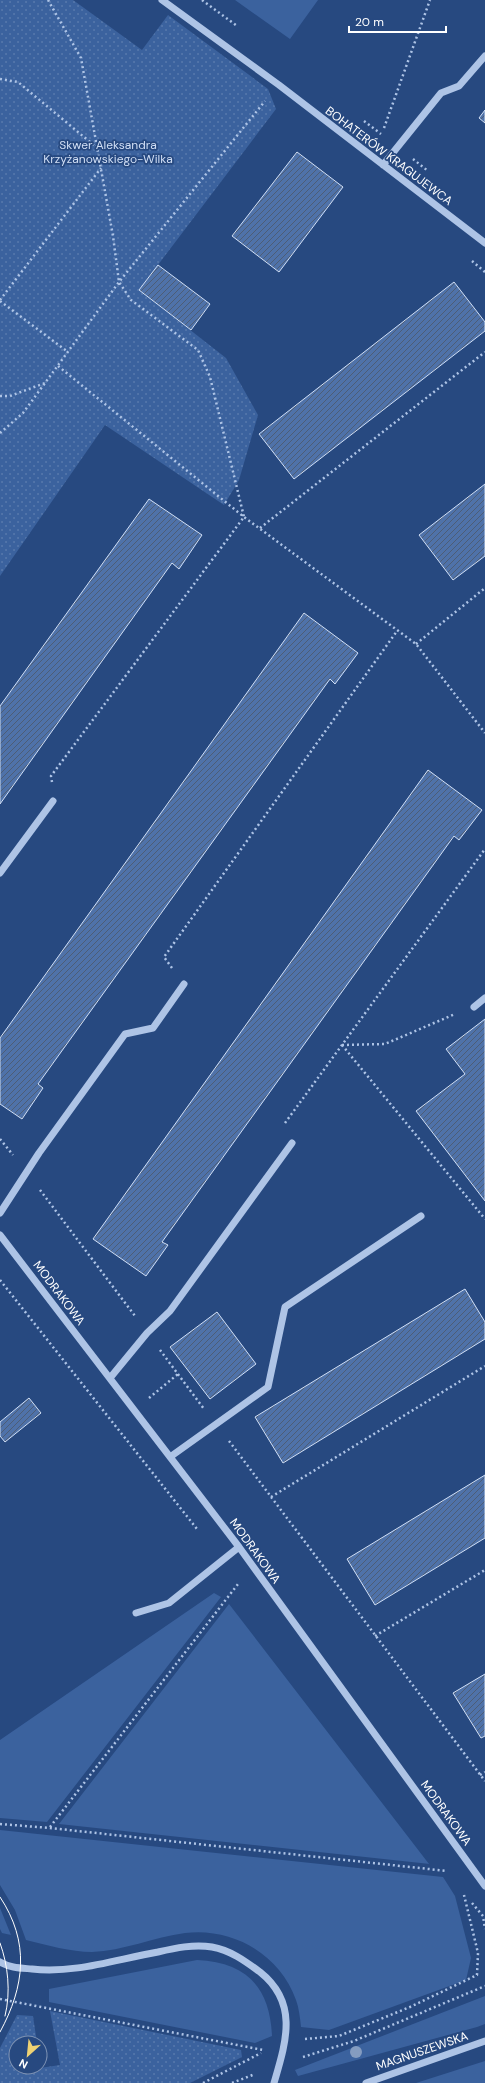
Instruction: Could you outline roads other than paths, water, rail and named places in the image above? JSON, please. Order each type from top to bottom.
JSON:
[{"type":"street","name":"BOHATERÓW KRAGUJEWCA","points":[[162,0],[279,85],[485,243]]},
{"type":"street","points":[[383,165],[440,93],[459,86],[485,56]]},
{"type":"street","points":[[0,873],[53,801]]},
{"type":"street","points":[[0,1213],[26,1172],[125,1034],[153,1028],[184,984]]},
{"type":"street","points":[[474,1007],[485,998]]},
{"type":"street","points":[[110,1378],[147,1332],[170,1311],[292,1143]]},
{"type":"street","points":[[170,1457],[268,1387],[284,1308],[421,1216]]},
{"type":"street","name":"MODRAKOWA","points":[[0,1235],[239,1546],[485,1886]]},
{"type":"street","points":[[136,1613],[169,1603],[239,1546]]},
{"type":"street","points":[[2,1965],[45,1970],[62,1970],[184,1946],[212,1947],[240,1957],[268,1978],[280,1994],[287,2018],[286,2041],[274,2083]]},
{"type":"street","name":"MAGNUSZEWSKA","points":[[366,2083],[485,2041]]},
{"type":"tram line","points":[[0,1897],[10,1914],[16,1931],[20,1947],[21,1964],[15,1998],[0,2032]]},
{"type":"tram line","points":[[0,1943],[8,1979],[8,1998],[5,2016]]},
{"type":"park label","name":"Skwer Aleksandra Krzyżanowskiego-Wilka","points":[[108,152]]}]
